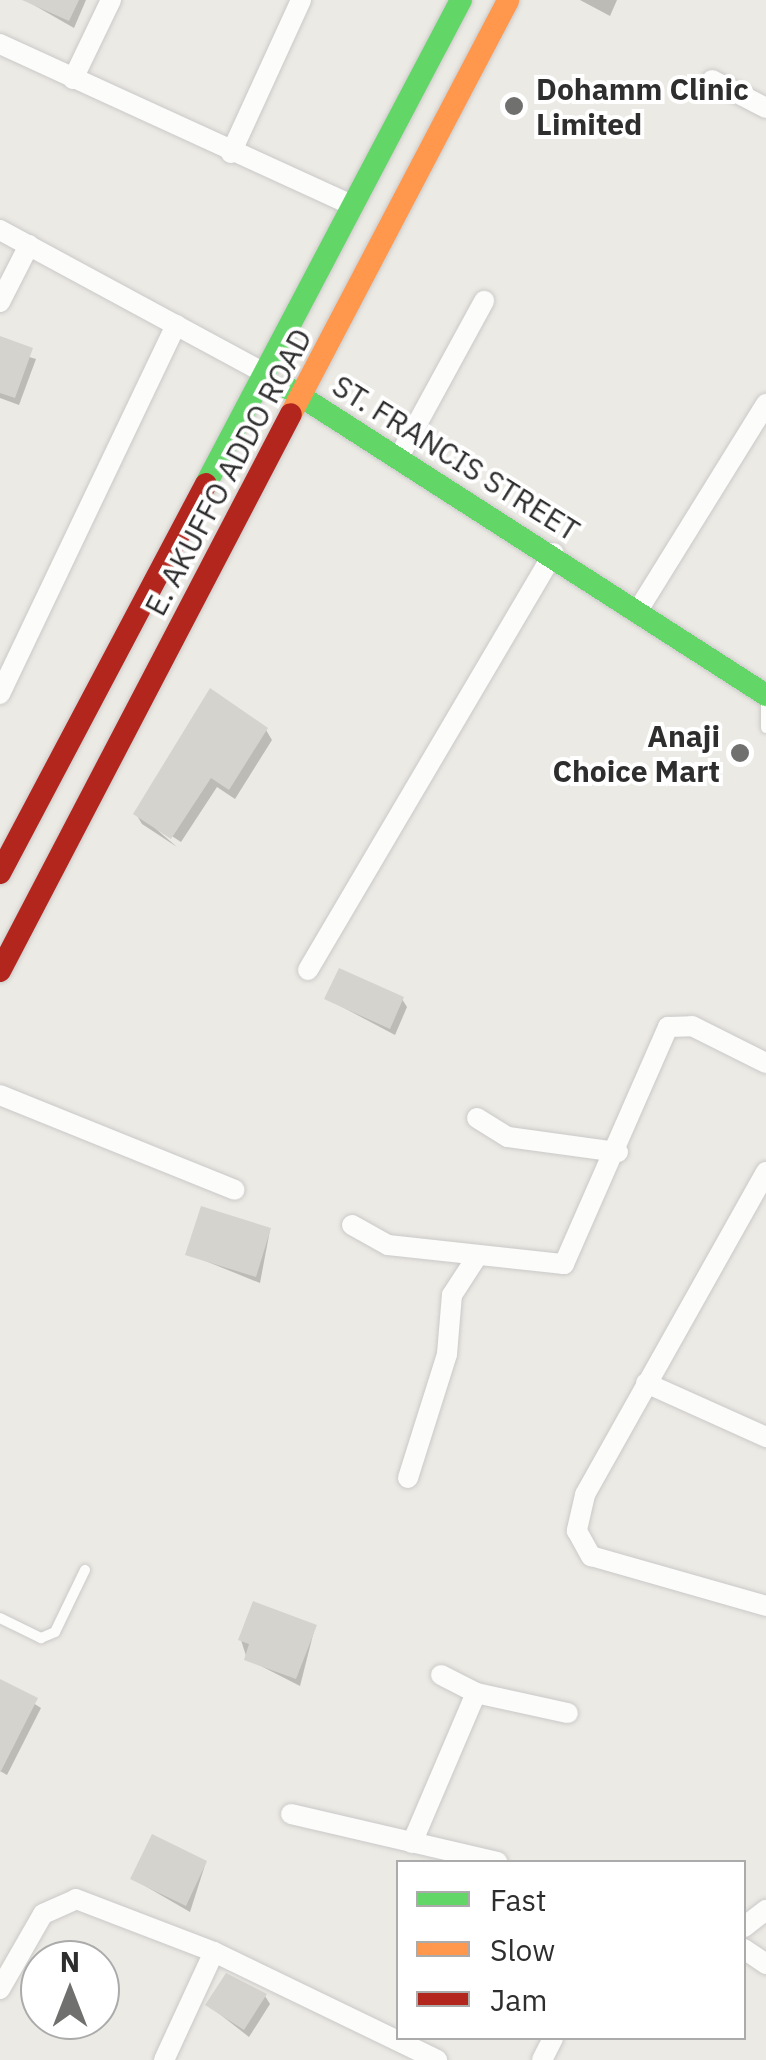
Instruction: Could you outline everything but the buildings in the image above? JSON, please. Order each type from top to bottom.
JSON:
[{"type":"main road","name":"E. AKUFFO ADDO ROAD","points":[[0,872],[10,828],[264,374],[460,0]]},
{"type":"main road","name":"E. AKUFFO ADDO ROAD","points":[[0,970],[508,0]]},
{"type":"main road","name":"ST. FRANCIS STREET","points":[[264,374],[554,553],[766,695]]},
{"type":"street","points":[[74,79],[111,0]]},
{"type":"street","points":[[231,153],[301,0]]},
{"type":"street","points":[[0,44],[231,153],[350,204]]},
{"type":"street","points":[[712,80],[766,108]]},
{"type":"street","name":"ST. FRANCIS STREET","points":[[0,230],[264,374]]},
{"type":"street","points":[[0,302],[29,244]]},
{"type":"street","points":[[400,457],[484,301]]},
{"type":"street","points":[[0,694],[176,325]]},
{"type":"street","points":[[637,612],[766,404]]},
{"type":"street","points":[[308,970],[554,553]]},
{"type":"street","points":[[352,1224],[388,1245],[476,1258],[564,1264],[618,1152],[668,1026],[692,1026],[766,1063]]},
{"type":"street","points":[[0,1095],[235,1190]]},
{"type":"street","points":[[476,1118],[508,1137],[618,1152]]},
{"type":"street","points":[[766,1172],[585,1495],[577,1531],[591,1556],[766,1606]]},
{"type":"street","points":[[408,1478],[446,1354],[452,1295],[476,1258]]},
{"type":"street","points":[[646,1382],[766,1437]]},
{"type":"street","points":[[440,1675],[476,1693],[568,1713]]},
{"type":"street","points":[[412,1843],[476,1693]]},
{"type":"street","points":[[292,1814],[489,1860]]},
{"type":"street","points":[[0,1990],[58,1900],[214,1952],[437,2060]]},
{"type":"street","points":[[746,1925],[766,1910]]},
{"type":"street","points":[[164,2060],[214,1952]]},
{"type":"lane","points":[[766,704],[766,728]]},
{"type":"lane","points":[[0,1618],[41,1638],[55,1632],[85,1570]]},
{"type":"traffic: fast","points":[[206,484],[461,0]]},
{"type":"traffic: fast","points":[[288,388],[766,695]]},
{"type":"traffic: slow","points":[[291,414],[508,0]]},
{"type":"traffic: jam","points":[[0,971],[291,414]]},
{"type":"traffic: jam","points":[[0,873],[206,484]]},
{"type":"place","name":"Dohamm Clinic Limited","points":[[514,106]]},
{"type":"place","name":"Anaji Choice Mart","points":[[740,753]]}]
